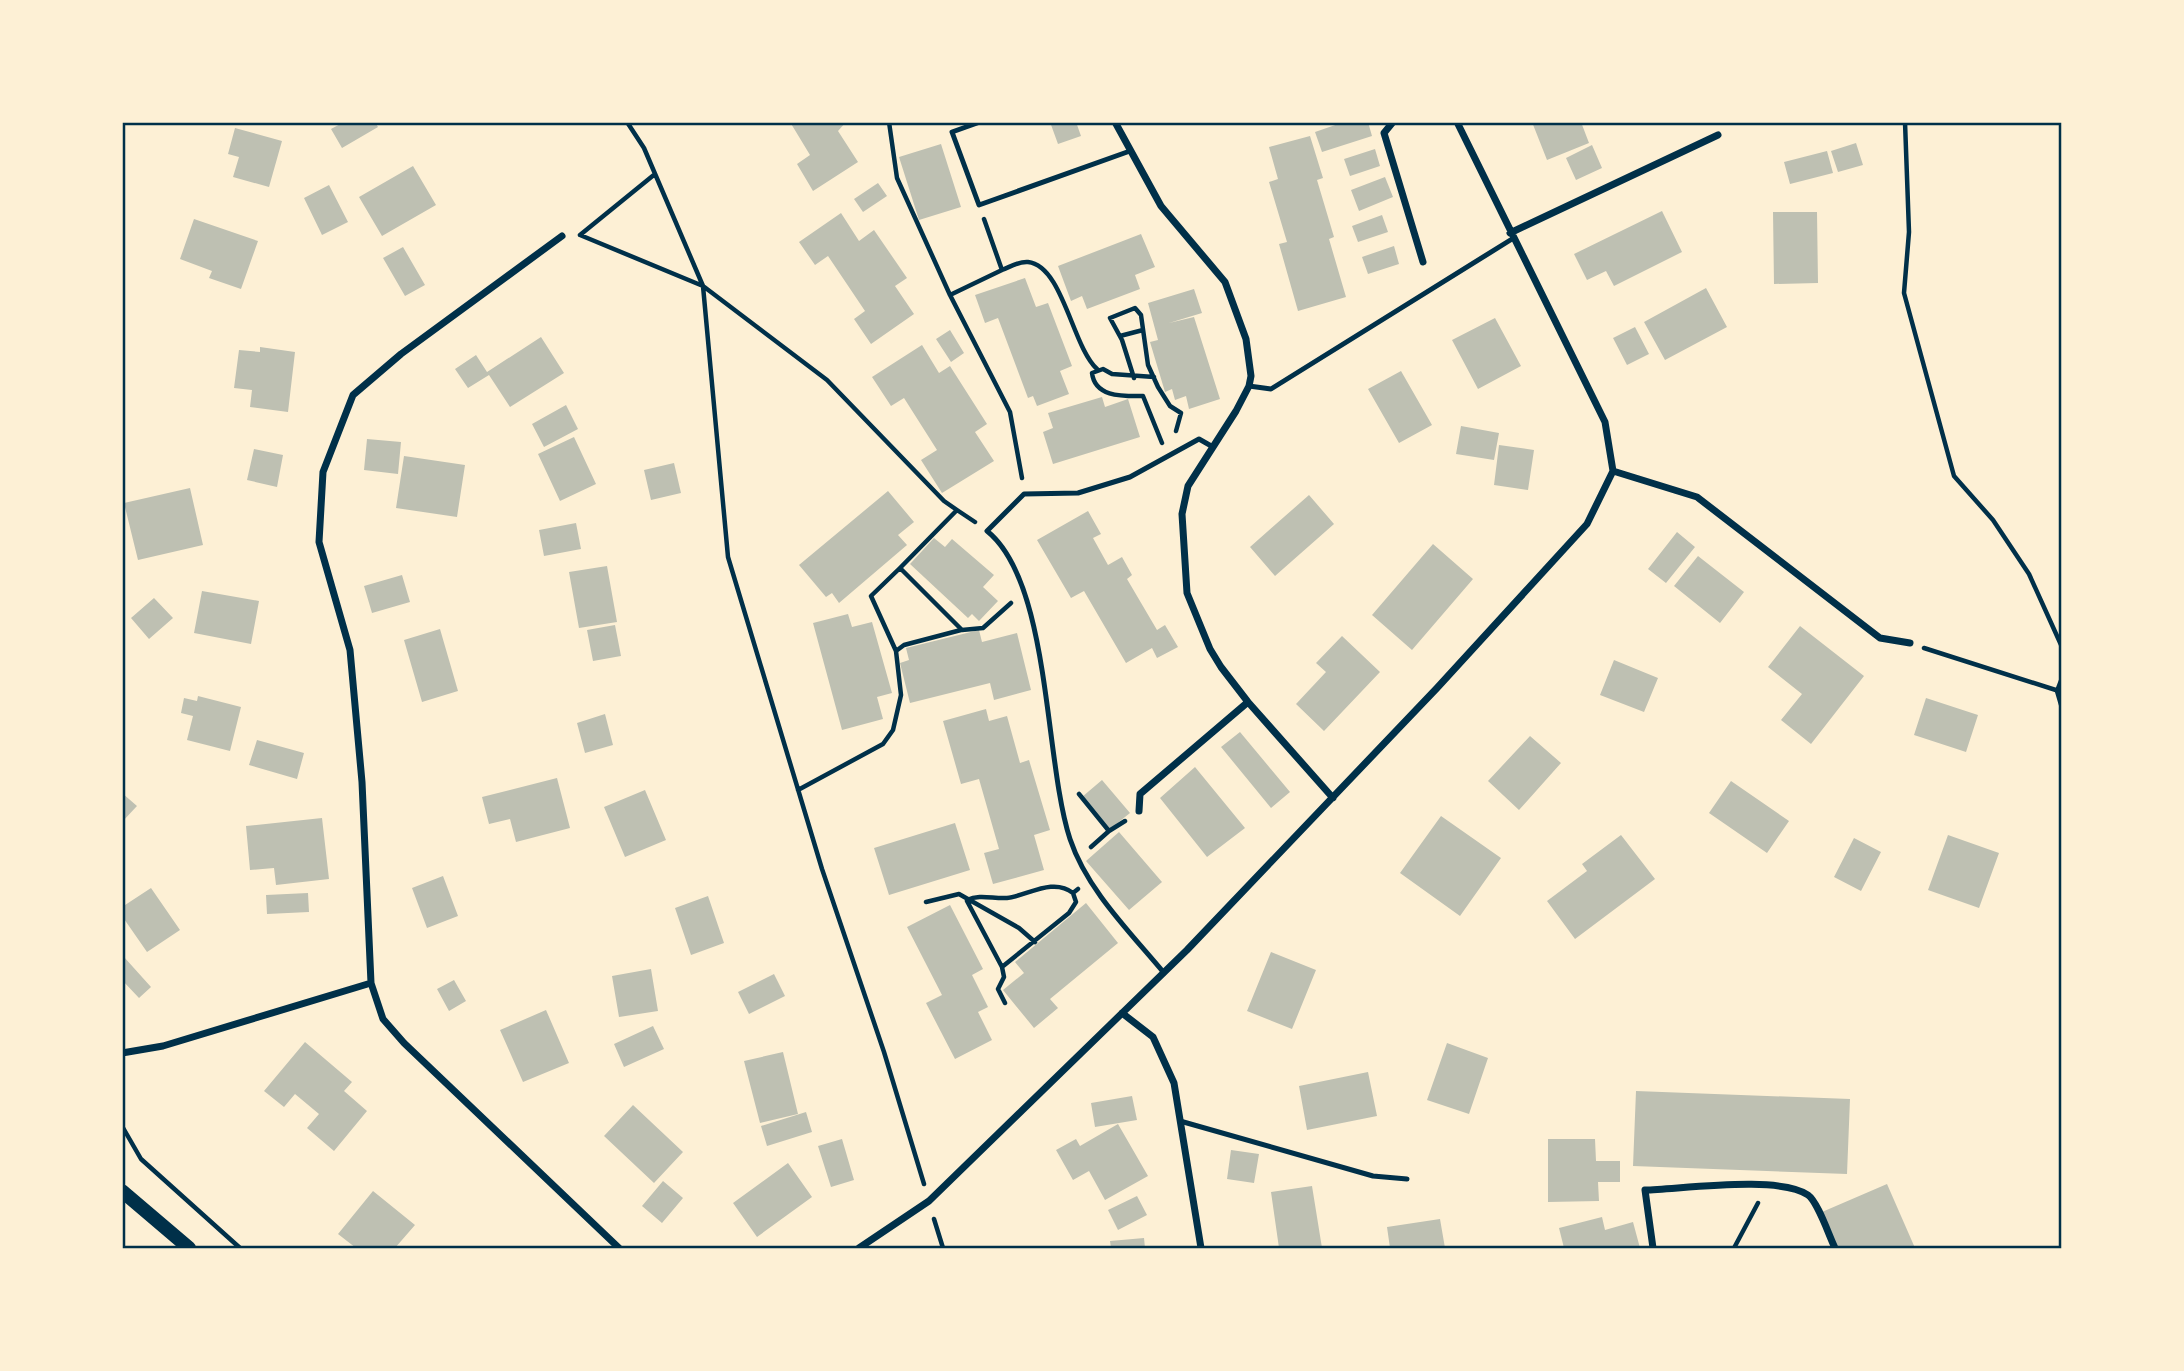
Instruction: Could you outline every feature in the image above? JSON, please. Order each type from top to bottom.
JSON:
[{"type":"main road","points":[[122,1191],[189,1248]]},
{"type":"street","points":[[1115,122],[1161,206],[1225,282],[1246,339],[1251,376],[1249,386],[1188,486],[1182,514],[1187,593],[1210,649],[1248,702],[1332,798]]},
{"type":"street","points":[[1393,122],[1384,133],[1423,261]]},
{"type":"street","points":[[859,1248],[929,1201],[1164,973],[1332,798],[1587,524],[1613,471],[1605,422],[1457,122]]},
{"type":"street","points":[[1511,236],[1718,135]]},
{"type":"street","points":[[562,236],[401,354],[353,395],[323,472],[318,542],[350,650],[362,782],[371,983],[383,1019],[404,1043],[619,1248]]},
{"type":"street","points":[[1613,471],[1697,497],[1880,638],[1910,643]]},
{"type":"street","points":[[1139,811],[1140,794],[1248,702]]},
{"type":"street","points":[[122,1053],[163,1046],[371,983]]},
{"type":"street","points":[[1122,1013],[1153,1037],[1174,1083],[1200,1248]]},
{"type":"street","points":[[1653,1248],[1645,1191],[1758,1184],[1793,1188],[1811,1196],[1835,1248]]},
{"type":"lane","points":[[980,122],[953,132],[979,205],[1130,151]]},
{"type":"lane","points":[[1249,386],[1271,389],[1511,236]]},
{"type":"lane","points":[[1164,973],[1090,880],[1070,839],[1030,611],[1012,564],[987,531],[1024,494],[1078,494],[1130,477],[1199,439],[1213,446]]},
{"type":"lane","points":[[1180,1121],[1373,1177],[1408,1179]]},
{"type":"path","points":[[627,122],[644,148],[703,286],[728,557],[798,790],[884,1052],[943,1248]]},
{"type":"path","points":[[889,122],[897,178],[950,295],[1010,412],[1024,494]]},
{"type":"path","points":[[1905,122],[1909,232],[1903,293],[1954,476],[1993,520],[2029,574],[2062,647]]},
{"type":"path","points":[[655,174],[580,235],[703,286],[827,380],[920,473],[944,501],[987,531]]},
{"type":"path","points":[[979,205],[1002,270]]},
{"type":"path","points":[[950,295],[1020,262],[1030,262],[1042,268],[1056,283],[1086,357],[1097,369],[1134,378],[1154,377]]},
{"type":"path","points":[[1134,378],[1120,336],[1110,318],[1135,309],[1141,315],[1148,365],[1170,406],[1181,413],[1175,433],[1170,438]]},
{"type":"path","points":[[1120,336],[1143,330]]},
{"type":"path","points":[[1097,369],[1091,373],[1098,388],[1119,396],[1143,396],[1167,457]]},
{"type":"path","points":[[798,790],[883,744],[893,730],[901,695],[896,651],[870,596],[957,510]]},
{"type":"path","points":[[900,568],[962,630]]},
{"type":"path","points":[[896,651],[904,645],[962,630],[983,628],[1010,603],[1025,598]]},
{"type":"path","points":[[1910,643],[2059,691]]},
{"type":"path","points":[[2062,678],[2059,691],[2062,708]]},
{"type":"path","points":[[1059,784],[1067,782],[1109,831],[1079,856]]},
{"type":"path","points":[[1073,892],[1090,880]]},
{"type":"path","points":[[967,900],[979,897],[1010,897],[1051,887],[1063,887],[1073,892]]},
{"type":"path","points":[[1002,967],[1075,907],[1073,892]]},
{"type":"path","points":[[926,902],[954,894],[1019,928],[1035,942]]},
{"type":"path","points":[[967,900],[1002,967],[1004,977],[998,989],[1005,1003]]},
{"type":"path","points":[[122,1126],[141,1159],[240,1248]]},
{"type":"path","points":[[1734,1248],[1761,1198],[1758,1184]]},
{"type":"building","points":[[344,122],[375,122],[378,127],[342,148],[331,129]]},
{"type":"building","points":[[790,122],[846,122],[838,131],[858,162],[813,191],[797,164],[810,155]]},
{"type":"building","points":[[1050,122],[1076,122],[1081,136],[1058,144]]},
{"type":"building","points":[[1344,122],[1368,122],[1372,136],[1322,152],[1315,132]]},
{"type":"building","points":[[1532,122],[1581,122],[1589,143],[1547,160]]},
{"type":"building","points":[[235,128],[282,141],[269,187],[233,177],[239,157],[228,154]]},
{"type":"building","points":[[1310,136],[1323,178],[1317,180],[1334,237],[1329,239],[1346,297],[1298,311],[1279,244],[1287,242],[1269,182],[1278,179],[1269,147]]},
{"type":"building","points":[[1856,143],[1863,165],[1838,172],[1831,151]]},
{"type":"building","points":[[941,144],[961,207],[919,220],[899,157]]},
{"type":"building","points":[[1592,145],[1602,168],[1576,180],[1566,158]]},
{"type":"building","points":[[1375,149],[1380,166],[1350,176],[1344,159]]},
{"type":"building","points":[[1827,151],[1833,173],[1790,184],[1784,162]]},
{"type":"building","points":[[413,166],[436,205],[382,236],[359,197]]},
{"type":"building","points":[[1385,177],[1393,197],[1359,211],[1351,190]]},
{"type":"building","points":[[878,183],[887,196],[863,212],[854,199]]},
{"type":"building","points":[[329,185],[348,222],[322,235],[304,198]]},
{"type":"building","points":[[1662,211],[1682,252],[1614,286],[1606,271],[1587,280],[1574,254]]},
{"type":"building","points":[[1773,212],[1817,212],[1818,283],[1774,284]]},
{"type":"building","points":[[841,213],[859,241],[874,230],[907,278],[895,286],[914,314],[871,344],[854,319],[865,311],[828,256],[815,265],[799,242]]},
{"type":"building","points":[[1382,215],[1388,232],[1358,242],[1352,226]]},
{"type":"building","points":[[194,219],[258,241],[241,289],[209,278],[212,271],[180,259]]},
{"type":"building","points":[[1141,234],[1155,267],[1135,275],[1140,289],[1087,309],[1082,296],[1071,301],[1058,266]]},
{"type":"building","points":[[1394,246],[1399,264],[1368,274],[1362,257]]},
{"type":"building","points":[[403,247],[425,285],[405,296],[383,258]]},
{"type":"building","points":[[1025,278],[1036,307],[1048,303],[1072,366],[1060,371],[1069,394],[1037,406],[1033,396],[1028,398],[998,318],[985,323],[975,295]]},
{"type":"building","points":[[1706,288],[1727,327],[1665,360],[1644,322]]},
{"type":"building","points":[[1194,289],[1202,313],[1169,323],[1194,317],[1220,399],[1189,409],[1186,396],[1175,400],[1172,389],[1165,392],[1150,342],[1158,340],[1148,303]]},
{"type":"building","points":[[1495,318],[1521,366],[1478,389],[1452,340]]},
{"type":"building","points":[[1635,327],[1649,354],[1627,365],[1613,338]]},
{"type":"building","points":[[950,330],[964,353],[951,362],[936,339]]},
{"type":"building","points":[[541,337],[564,373],[510,407],[489,375],[468,388],[455,369],[476,355],[487,372]]},
{"type":"building","points":[[922,345],[939,373],[950,366],[987,424],[975,432],[994,461],[942,493],[921,460],[937,450],[904,398],[891,406],[872,377]]},
{"type":"building","points":[[260,347],[295,352],[288,412],[250,407],[252,390],[234,388],[239,350],[260,352]]},
{"type":"building","points":[[1401,371],[1432,425],[1399,443],[1368,389]]},
{"type":"building","points":[[1102,397],[1105,407],[1128,399],[1140,437],[1053,464],[1043,432],[1053,428],[1048,413]]},
{"type":"building","points":[[566,405],[578,429],[544,447],[532,424]]},
{"type":"building","points":[[1461,426],[1499,433],[1494,460],[1456,454]]},
{"type":"building","points":[[574,437],[596,484],[560,501],[538,454]]},
{"type":"building","points":[[367,439],[401,442],[398,474],[364,470]]},
{"type":"building","points":[[1499,445],[1534,450],[1528,490],[1494,485]]},
{"type":"building","points":[[254,449],[283,455],[277,487],[247,480]]},
{"type":"building","points":[[404,456],[465,465],[457,517],[396,508]]},
{"type":"building","points":[[674,463],[681,493],[651,500],[644,470]]},
{"type":"building","points":[[190,488],[203,545],[138,560],[124,503]]},
{"type":"building","points":[[888,491],[914,522],[898,535],[907,545],[839,603],[832,593],[826,597],[799,565]]},
{"type":"building","points":[[1309,495],[1334,524],[1275,576],[1250,547]]},
{"type":"building","points":[[1088,511],[1101,534],[1093,538],[1108,565],[1122,557],[1132,575],[1127,579],[1157,630],[1165,625],[1178,647],[1157,658],[1152,648],[1126,663],[1084,591],[1071,598],[1037,540]]},
{"type":"building","points":[[576,523],[581,549],[544,556],[539,530]]},
{"type":"building","points":[[1677,532],[1695,547],[1666,583],[1648,569]]},
{"type":"building","points":[[934,538],[945,547],[952,539],[994,575],[983,587],[998,601],[979,621],[972,614],[968,618],[910,564]]},
{"type":"building","points":[[1433,544],[1473,579],[1412,650],[1372,615]]},
{"type":"building","points":[[1698,556],[1744,592],[1720,623],[1674,586]]},
{"type":"building","points":[[607,566],[617,622],[579,628],[569,572]]},
{"type":"building","points":[[402,575],[410,602],[372,613],[364,586]]},
{"type":"building","points":[[202,591],[259,601],[251,644],[194,633]]},
{"type":"building","points":[[154,598],[173,618],[149,639],[131,618]]},
{"type":"building","points":[[848,614],[852,627],[872,622],[892,693],[877,697],[883,719],[842,730],[813,623]]},
{"type":"building","points":[[615,625],[621,656],[593,661],[587,630]]},
{"type":"building","points":[[1800,626],[1864,676],[1811,744],[1781,720],[1802,694],[1768,667]]},
{"type":"building","points":[[440,629],[458,691],[422,702],[404,640]]},
{"type":"building","points":[[979,630],[982,642],[1017,633],[1031,690],[994,700],[990,683],[910,703],[900,663],[909,660],[906,648]]},
{"type":"building","points":[[1342,636],[1380,672],[1324,731],[1296,704],[1326,672],[1316,663]]},
{"type":"building","points":[[1614,660],[1658,678],[1644,712],[1600,695]]},
{"type":"building","points":[[198,696],[241,707],[230,751],[187,740],[193,716],[181,713],[184,698],[197,701]]},
{"type":"building","points":[[1926,698],[1978,715],[1966,752],[1914,735]]},
{"type":"building","points":[[986,709],[989,721],[1007,716],[1020,763],[1029,760],[1050,830],[1034,835],[1044,870],[993,884],[984,853],[999,849],[979,779],[961,784],[943,721]]},
{"type":"building","points":[[605,714],[613,745],[585,753],[577,723]]},
{"type":"building","points":[[1240,732],[1290,792],[1271,808],[1221,747]]},
{"type":"building","points":[[1530,736],[1561,763],[1519,810],[1488,781]]},
{"type":"building","points":[[257,740],[304,753],[297,779],[249,765]]},
{"type":"building","points":[[1195,767],[1245,828],[1207,857],[1160,798]]},
{"type":"building","points":[[557,778],[570,828],[516,842],[510,819],[489,824],[482,797]]},
{"type":"building","points":[[1102,780],[1130,813],[1110,829],[1082,797]]},
{"type":"building","points":[[1731,781],[1789,821],[1767,853],[1709,813]]},
{"type":"building","points":[[645,790],[666,840],[625,857],[604,807]]},
{"type":"building","points":[[122,793],[137,806],[122,822]]},
{"type":"building","points":[[1441,816],[1501,858],[1460,916],[1400,873]]},
{"type":"building","points":[[322,818],[329,879],[276,885],[274,868],[250,870],[246,826]]},
{"type":"building","points":[[955,823],[970,870],[889,895],[874,848]]},
{"type":"building","points":[[1119,832],[1162,882],[1129,910],[1086,861]]},
{"type":"building","points":[[1621,835],[1655,879],[1575,939],[1547,901],[1587,871],[1582,864]]},
{"type":"building","points":[[1948,835],[1999,853],[1979,908],[1928,890]]},
{"type":"building","points":[[1854,838],[1881,852],[1861,891],[1834,877]]},
{"type":"building","points":[[443,876],[458,916],[427,928],[412,888]]},
{"type":"building","points":[[151,888],[180,930],[147,952],[122,916],[122,907]]},
{"type":"building","points":[[308,893],[309,912],[267,914],[266,895]]},
{"type":"building","points":[[708,896],[724,943],[691,955],[675,908]]},
{"type":"building","points":[[1086,903],[1118,943],[1050,999],[1058,1008],[1034,1028],[1003,990],[1024,973],[1015,962]]},
{"type":"building","points":[[950,905],[983,969],[972,975],[988,1007],[978,1012],[992,1040],[955,1059],[926,1003],[942,995],[907,927]]},
{"type":"building","points":[[1271,952],[1316,970],[1292,1029],[1247,1011]]},
{"type":"building","points":[[124,957],[151,987],[139,998],[122,980]]},
{"type":"building","points":[[651,969],[658,1011],[619,1017],[612,976]]},
{"type":"building","points":[[774,974],[785,996],[749,1014],[738,992]]},
{"type":"building","points":[[454,980],[466,1001],[449,1011],[437,989]]},
{"type":"building","points":[[546,1010],[569,1063],[523,1082],[500,1030]]},
{"type":"building","points":[[653,1026],[664,1049],[624,1067],[614,1044]]},
{"type":"building","points":[[305,1042],[352,1082],[344,1091],[367,1111],[334,1151],[307,1128],[319,1114],[295,1094],[284,1107],[264,1091]]},
{"type":"building","points":[[1447,1043],[1488,1058],[1469,1114],[1427,1100]]},
{"type":"building","points":[[783,1052],[798,1114],[760,1123],[744,1061]]},
{"type":"building","points":[[1368,1072],[1377,1116],[1307,1130],[1299,1086]]},
{"type":"building","points":[[1636,1091],[1850,1099],[1847,1174],[1633,1166]]},
{"type":"building","points":[[1132,1096],[1137,1120],[1095,1127],[1091,1103]]},
{"type":"building","points":[[633,1105],[683,1152],[654,1183],[604,1136]]},
{"type":"building","points":[[806,1112],[812,1132],[767,1146],[761,1126]]},
{"type":"building","points":[[1118,1124],[1148,1176],[1105,1200],[1089,1171],[1073,1180],[1056,1150],[1076,1139],[1080,1146]]},
{"type":"building","points":[[842,1139],[854,1180],[831,1187],[818,1146]]},
{"type":"building","points":[[1548,1139],[1595,1139],[1596,1161],[1620,1161],[1620,1182],[1598,1182],[1599,1201],[1548,1202]]},
{"type":"building","points":[[1231,1150],[1259,1154],[1254,1183],[1227,1179]]},
{"type":"building","points":[[788,1163],[812,1197],[757,1237],[733,1203]]},
{"type":"building","points":[[663,1181],[683,1198],[662,1223],[642,1206]]},
{"type":"building","points":[[1887,1184],[1915,1248],[1838,1248],[1822,1212]]},
{"type":"building","points":[[1312,1186],[1322,1248],[1279,1248],[1271,1192]]},
{"type":"building","points":[[373,1191],[415,1225],[395,1248],[356,1248],[338,1234]]},
{"type":"building","points":[[1137,1196],[1147,1215],[1118,1230],[1108,1210]]},
{"type":"building","points":[[1602,1217],[1605,1230],[1633,1222],[1640,1248],[1564,1248],[1559,1228]]},
{"type":"building","points":[[1440,1219],[1445,1248],[1390,1248],[1387,1227]]},
{"type":"building","points":[[1144,1238],[1145,1248],[1111,1248],[1110,1241]]}]
